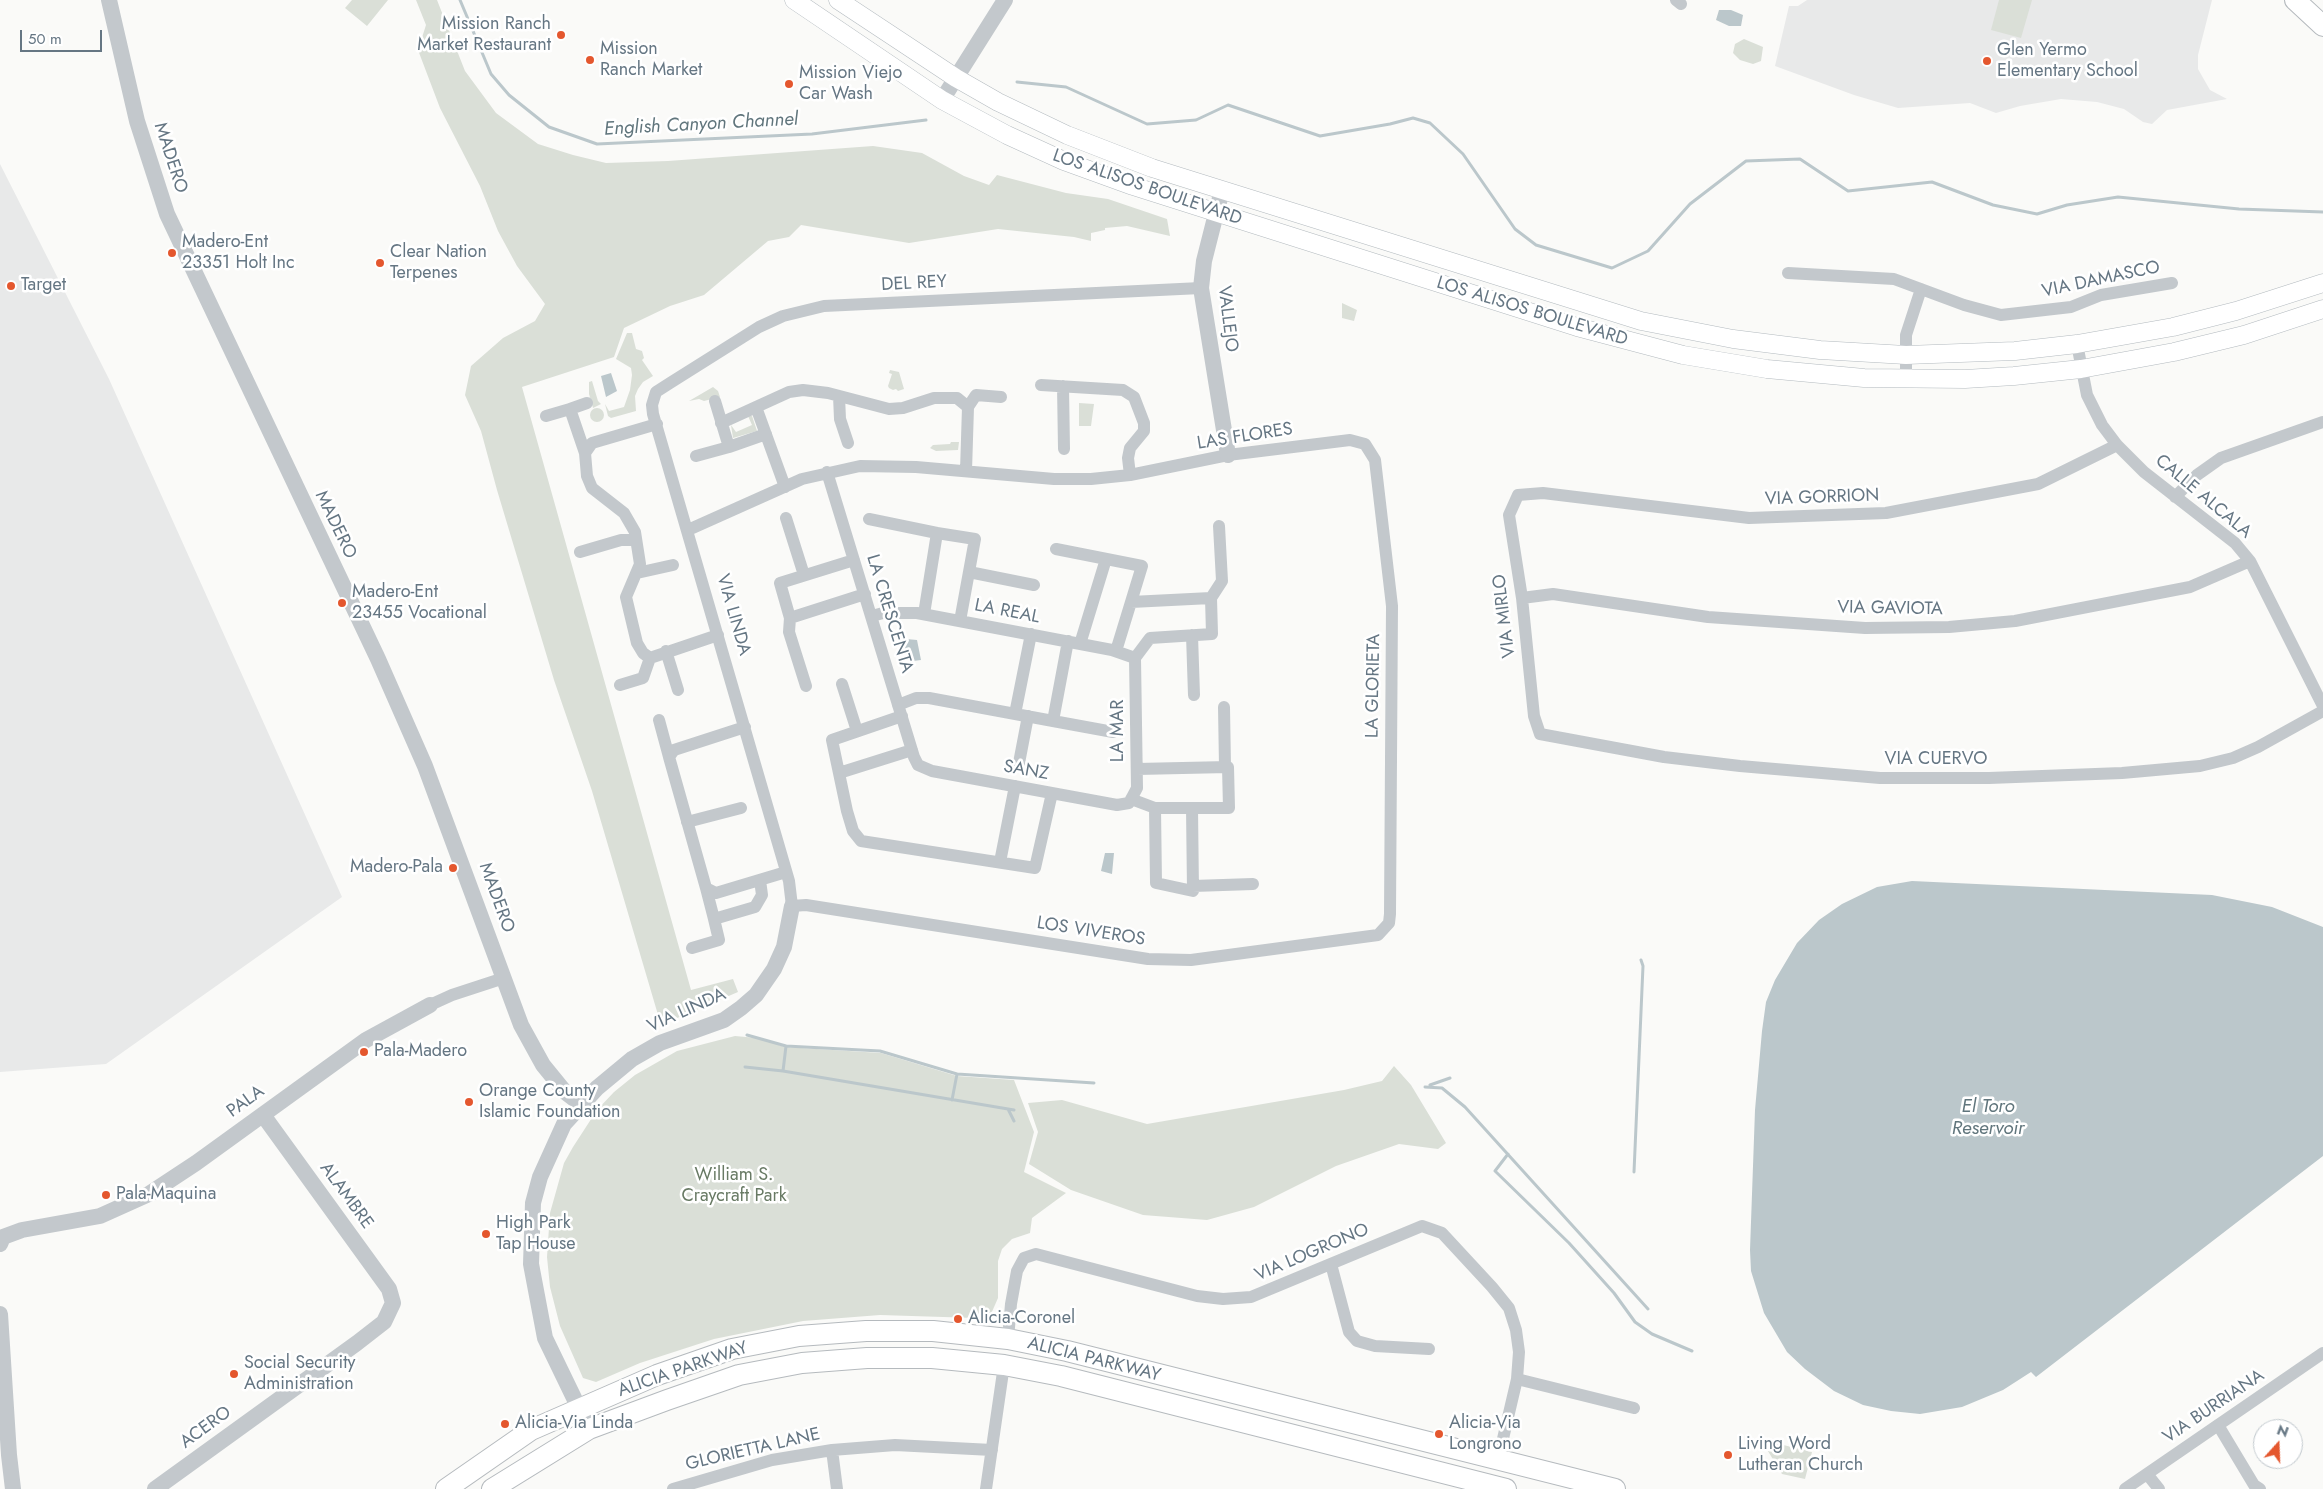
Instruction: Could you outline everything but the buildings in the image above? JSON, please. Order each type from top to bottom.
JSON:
[{"type":"main road","name":"LOS ALISOS BOULEVARD","points":[[794,0],[942,100],[1008,135],[1064,161],[1097,174],[1577,328],[1648,347],[1767,369],[1847,377],[1906,380],[1965,379],[2081,369],[2210,344],[2323,309]]},
{"type":"main road","name":"LOS ALISOS BOULEVARD","points":[[838,0],[956,78],[998,102],[1067,135],[1152,168],[1642,321],[1793,347],[1906,355],[2006,352],[2077,344],[2133,335],[2199,321],[2268,302],[2323,283]]},
{"type":"main road","points":[[2294,0],[2323,26]]},
{"type":"main road","name":"ALICIA PARKWAY","points":[[446,1489],[531,1430],[657,1375],[732,1350],[798,1336],[866,1331],[934,1332],[1008,1339],[1067,1351],[1615,1489]]},
{"type":"main road","points":[[1004,1365],[1008,1339]]},
{"type":"main road","name":"ALICIA PARKWAY","points":[[492,1489],[545,1454],[589,1429],[739,1375],[802,1363],[867,1358],[932,1358],[1004,1365],[1061,1376],[1506,1489]]},
{"type":"street","name":"MADERO","points":[[109,0],[137,122],[167,214],[378,659],[425,766],[521,1026],[543,1065],[565,1092],[582,1105]]},
{"type":"street","points":[[942,100],[1005,0]]},
{"type":"street","name":"VALLEJO","points":[[1222,190],[1204,261],[1202,288],[1228,455]]},
{"type":"street","name":"VIA DAMASCO","points":[[1788,273],[1894,279],[1964,305],[2001,315],[2071,307],[2102,295],[2172,283]]},
{"type":"street","name":"DEL REY","points":[[654,398],[656,392],[759,327],[783,316],[824,306],[1202,288]]},
{"type":"street","points":[[1906,380],[1906,335],[1921,288]]},
{"type":"street","name":"CALLE ALCALA","points":[[2077,344],[2087,394],[2095,414],[2117,445],[2144,472],[2235,544],[2250,561],[2323,706]]},
{"type":"street","points":[[1040,385],[1122,390],[1134,397],[1144,423],[1144,431],[1130,448],[1128,458],[1130,475]]},
{"type":"street","points":[[1063,386],[1064,449]]},
{"type":"street","points":[[721,423],[789,392],[803,390],[815,390],[889,409],[946,397],[963,401],[968,407]]},
{"type":"street","points":[[966,471],[968,407],[976,395],[1001,397]]},
{"type":"street","points":[[839,396],[840,419],[848,443]]},
{"type":"street","name":"VIA LINDA","points":[[589,1429],[545,1338],[532,1264],[531,1222],[533,1203],[550,1153],[564,1124],[597,1088],[632,1059],[660,1043],[724,1020],[748,1002],[778,962],[788,932],[792,906],[786,872],[657,424],[652,405],[654,398]]},
{"type":"street","points":[[715,401],[729,447]]},
{"type":"street","points":[[546,416],[587,403]]},
{"type":"street","points":[[756,407],[785,487]]},
{"type":"street","points":[[570,408],[585,453],[587,476],[592,488],[624,513],[635,532],[640,564],[626,596],[637,643],[643,653],[650,658]]},
{"type":"street","points":[[2175,496],[2197,475],[2221,458],[2323,422]]},
{"type":"street","points":[[585,453],[592,443],[657,424]]},
{"type":"street","points":[[696,456],[766,434]]},
{"type":"street","name":"LAS FLORES","points":[[688,530],[802,479],[860,466],[966,471],[1054,479],[1091,479],[1130,475],[1228,455],[1350,440],[1365,444]]},
{"type":"street","name":"LA GLORIETA","points":[[1365,444],[1375,460],[1392,606],[1390,914],[1384,930]]},
{"type":"street","name":"VIA GORRION","points":[[1518,494],[1543,493],[1749,518],[1886,513],[2038,484],[2117,445]]},
{"type":"street","name":"LA CRESCENTA","points":[[827,472],[918,765]]},
{"type":"street","name":"VIA MIRLO","points":[[1518,494],[1509,515],[1522,598],[1534,716],[1540,734]]},
{"type":"street","points":[[786,518],[804,576]]},
{"type":"street","points":[[869,519],[975,539],[960,621]]},
{"type":"street","points":[[1135,658],[1150,638],[1212,634],[1211,598],[1222,581],[1219,526]]},
{"type":"street","points":[[924,614],[937,533]]},
{"type":"street","points":[[580,552],[621,540],[636,540]]},
{"type":"street","points":[[1056,548],[1142,566],[1116,651]]},
{"type":"street","points":[[1053,720],[1074,642],[1106,559]]},
{"type":"street","points":[[806,686],[789,632],[790,618],[780,583],[854,560]]},
{"type":"street","name":"VIA GAVIOTA","points":[[1522,598],[1553,594],[1728,619],[1865,628],[1949,627],[2015,621],[2190,587],[2250,561]]},
{"type":"street","points":[[637,573],[673,565]]},
{"type":"street","points":[[969,572],[1034,585]]},
{"type":"street","points":[[790,618],[865,594]]},
{"type":"street","points":[[1131,602],[1211,598]]},
{"type":"street","name":"LA REAL","points":[[872,616],[897,612],[924,614],[1074,642],[1116,651],[1135,658]]},
{"type":"street","points":[[1015,714],[1031,634]]},
{"type":"street","points":[[620,685],[643,678],[650,658],[666,651],[718,635]]},
{"type":"street","points":[[1192,635],[1194,694]]},
{"type":"street","points":[[666,651],[678,690]]},
{"type":"street","name":"LA MAR","points":[[1130,801],[1137,788],[1135,658]]},
{"type":"street","points":[[842,684],[858,731]]},
{"type":"street","points":[[1052,793],[1035,868],[861,841],[853,831],[832,740],[858,731],[900,711],[916,698],[929,698],[1113,732]]},
{"type":"street","points":[[1130,801],[1155,808],[1229,808],[1228,767],[1225,767],[1224,707]]},
{"type":"street","name":"VIA CUERVO","points":[[1540,734],[1664,757],[1740,766],[1880,778],[1989,778],[2122,773],[2200,766],[2233,758],[2258,748],[2323,711]]},
{"type":"street","points":[[1019,763],[1028,716]]},
{"type":"street","points":[[659,720],[719,940],[692,948]]},
{"type":"street","points":[[669,757],[674,750],[745,727]]},
{"type":"street","points":[[839,773],[912,750]]},
{"type":"street","name":"SANZ","points":[[918,765],[932,771],[1117,805],[1130,801]]},
{"type":"street","points":[[1137,769],[1225,767]]},
{"type":"street","points":[[1000,862],[1015,786]]},
{"type":"street","points":[[688,822],[741,808]]},
{"type":"street","points":[[1155,808],[1156,883],[1193,891],[1192,808]]},
{"type":"street","points":[[706,888],[716,893],[786,872]]},
{"type":"street","points":[[714,919],[755,907],[762,896],[760,880]]},
{"type":"street","points":[[1193,886],[1253,884]]},
{"type":"street","name":"LOS VIVEROS","points":[[792,906],[806,905],[1148,958],[1191,960],[1370,936],[1384,930]]},
{"type":"street","name":"PALA","points":[[1,1241],[22,1230],[100,1216],[149,1194],[384,1028],[452,995],[504,978]]},
{"type":"street","name":"ALAMBRE","points":[[262,1114],[389,1289],[394,1303]]},
{"type":"street","name":"VIA LOGRONO","points":[[1008,1339],[1011,1304],[1017,1271],[1024,1258],[1036,1254],[1197,1296],[1223,1298],[1251,1297],[1422,1226],[1442,1233],[1509,1308],[1516,1330],[1519,1352],[1517,1379],[1498,1460]]},
{"type":"street","points":[[1331,1264],[1349,1332],[1357,1341],[1375,1346],[1429,1349]]},
{"type":"street","name":"ACERO","points":[[154,1489],[357,1343],[384,1322],[394,1303]]},
{"type":"street","points":[[0,1314],[13,1489]]},
{"type":"street","name":"VIA BURRIANA","points":[[2125,1489],[2323,1353]]},
{"type":"street","points":[[986,1489],[1004,1365]]},
{"type":"street","points":[[1517,1379],[1634,1408]]},
{"type":"street","points":[[2218,1425],[2254,1485],[2260,1489]]},
{"type":"street","name":"GLORIETTA LANE","points":[[680,1488],[772,1460],[832,1450],[895,1445],[992,1450]]},
{"type":"street","points":[[832,1450],[837,1489]]},
{"type":"street","points":[[2147,1474],[2158,1489]]},
{"type":"shaded area","name":"Glen Yermo Elementary School","points":[[1807,0],[2212,0],[2198,55],[2198,69],[2210,90],[2227,99],[2167,110],[2152,124],[2143,122],[2124,109],[2097,102],[2061,99],[2020,106],[1996,113],[1970,103],[1898,108],[1854,95],[1775,66],[1789,6],[1798,6]]},
{"type":"shaded area","points":[[0,164],[109,379],[342,897],[106,1064],[0,1072]]},
{"type":"green space","points":[[352,0],[388,0],[367,26],[345,8]]},
{"type":"green space","points":[[416,0],[437,0],[465,71],[496,113],[538,144],[573,155],[606,163],[668,161],[873,146],[922,153],[964,176],[989,185],[997,175],[1066,193],[1108,199],[1167,219],[1170,236],[1127,226],[1105,228],[1105,230],[1091,233],[1091,241],[1074,237],[998,229],[909,243],[801,225],[789,237],[768,241],[704,295],[670,306],[624,328],[614,357],[522,387],[691,990],[733,979],[738,992],[661,1025],[592,791],[554,680],[481,431],[465,395],[471,366],[503,338],[535,321],[545,304],[517,266],[498,231],[480,186],[440,108],[418,50],[426,25]]},
{"type":"green space","points":[[1999,0],[2032,0],[2021,38],[1991,30]]},
{"type":"green space","points":[[1744,39],[1763,47],[1761,61],[1753,64],[1740,60],[1733,53],[1735,44]]},
{"type":"green space","points":[[1342,303],[1357,310],[1354,321],[1342,318]]},
{"type":"green space","points":[[627,333],[632,333],[636,349],[642,351],[644,358],[642,360],[653,376],[643,382],[638,389],[635,396],[636,411],[611,418],[608,416],[605,404],[609,411],[624,407],[630,390],[631,368],[616,359]]},
{"type":"green space","points":[[890,370],[899,372],[904,389],[898,391],[889,388],[892,374],[889,373]]},
{"type":"green space","points":[[592,381],[598,401],[601,404],[593,408],[589,394],[589,382]]},
{"type":"green space","points":[[713,387],[718,391],[720,397],[704,401],[699,399],[689,401]]},
{"type":"green space","points":[[1079,403],[1094,404],[1091,426],[1079,426]]},
{"type":"green space","points":[[594,408],[600,408],[604,415],[600,422],[594,422],[590,418],[590,412]]},
{"type":"green space","points":[[748,416],[752,416],[757,431],[733,438],[731,425],[736,432],[752,425]]},
{"type":"green space","points":[[951,442],[959,442],[958,450],[936,451],[930,448],[933,445],[950,444]]},
{"type":"green space","name":"William S. Craycraft Park","points":[[735,1036],[757,1038],[785,1047],[881,1053],[957,1076],[1014,1080],[1034,1132],[1024,1172],[1066,1193],[1032,1218],[1030,1233],[1012,1239],[1002,1249],[998,1261],[998,1298],[991,1314],[975,1318],[880,1315],[803,1321],[714,1339],[640,1363],[596,1382],[583,1378],[560,1326],[550,1287],[547,1257],[550,1213],[564,1163],[597,1110],[614,1092],[635,1075],[677,1051]]},
{"type":"green space","points":[[1394,1066],[1411,1085],[1446,1143],[1438,1149],[1399,1144],[1336,1166],[1254,1207],[1207,1220],[1143,1215],[1071,1190],[1029,1164],[1038,1132],[1028,1103],[1062,1100],[1147,1124],[1344,1090],[1382,1081]]},
{"type":"green space","points":[[1767,1441],[1812,1452],[1805,1479],[1782,1474],[1763,1443]]},
{"type":"water","points":[[1719,10],[1731,10],[1743,15],[1741,26],[1729,26],[1716,20]]},
{"type":"water","points":[[611,373],[617,391],[606,397],[601,376]]},
{"type":"water","points":[[906,639],[917,640],[921,660],[913,661],[909,649],[904,649]]},
{"type":"water","points":[[1105,853],[1114,853],[1112,874],[1101,871]]},
{"type":"water","name":"El Toro Reservoir","points":[[1912,881],[2212,895],[2272,907],[2323,927],[2323,1156],[2036,1377],[2031,1372],[2003,1390],[1962,1407],[1920,1414],[1891,1411],[1863,1405],[1834,1391],[1805,1369],[1787,1352],[1764,1313],[1751,1271],[1750,1250],[1755,1110],[1762,1031],[1766,1002],[1775,980],[1797,943],[1819,920],[1842,904],[1877,887]]},
{"type":"waterway","name":"English Canyon Channel","points":[[460,0],[491,74],[509,95],[549,127],[597,144],[812,134],[926,120]]},
{"type":"waterway","name":"English Canyon Channel","points":[[1017,82],[1066,87],[1147,124],[1196,120],[1228,105],[1320,136],[1390,124],[1413,118],[1430,123],[1463,154],[1515,229],[1536,245],[1612,268],[1648,251],[1690,204],[1746,161],[1800,159],[1848,191],[1932,182],[1993,205],[2037,214],[2067,205],[2118,197],[2239,209],[2323,212]]},
{"type":"waterway","points":[[1634,1172],[1643,966],[1641,960]]},
{"type":"waterway","points":[[747,1035],[786,1046]]},
{"type":"waterway","points":[[783,1071],[786,1046],[880,1051],[957,1074]]},
{"type":"waterway","points":[[745,1067],[783,1071],[1014,1110]]},
{"type":"waterway","points":[[952,1100],[957,1074],[1094,1083]]},
{"type":"waterway","points":[[1430,1085],[1450,1078]]},
{"type":"waterway","points":[[1425,1087],[1442,1088],[1465,1107],[1648,1309]]},
{"type":"waterway","points":[[1008,1109],[1014,1121]]},
{"type":"waterway","points":[[1508,1154],[1495,1171],[1569,1243],[1614,1293],[1635,1322],[1652,1334],[1692,1351]]},
{"type":"place","name":"Mission Ranch Market Restaurant","points":[[561,35]]},
{"type":"place","name":"Mission Ranch Market","points":[[590,60]]},
{"type":"place","name":"Glen Yermo Elementary School","points":[[1987,61]]},
{"type":"place","name":"Mission Viejo Car Wash","points":[[789,84]]},
{"type":"place","name":"Madero-Ent 23351 Holt Inc","points":[[172,253]]},
{"type":"place","name":"Clear Nation Terpenes","points":[[380,263]]},
{"type":"place","name":"Target","points":[[11,286]]},
{"type":"place","name":"Madero-Ent 23455 Vocational","points":[[342,603]]},
{"type":"place","name":"Madero-Pala","points":[[453,868]]},
{"type":"place","name":"Pala-Madero","points":[[364,1052]]},
{"type":"place","name":"Orange County Islamic Foundation","points":[[469,1102]]},
{"type":"place","name":"Pala-Maquina","points":[[106,1195]]},
{"type":"place","name":"High Park Tap House","points":[[486,1234]]},
{"type":"place","name":"Alicia-Coronel","points":[[958,1319]]},
{"type":"place","name":"Social Security Administration","points":[[234,1374]]},
{"type":"place","name":"Alicia-Via Linda","points":[[505,1424]]},
{"type":"place","name":"Alicia-Via Longrono","points":[[1439,1434]]},
{"type":"place","name":"Living Word Lutheran Church","points":[[1728,1455]]}]
